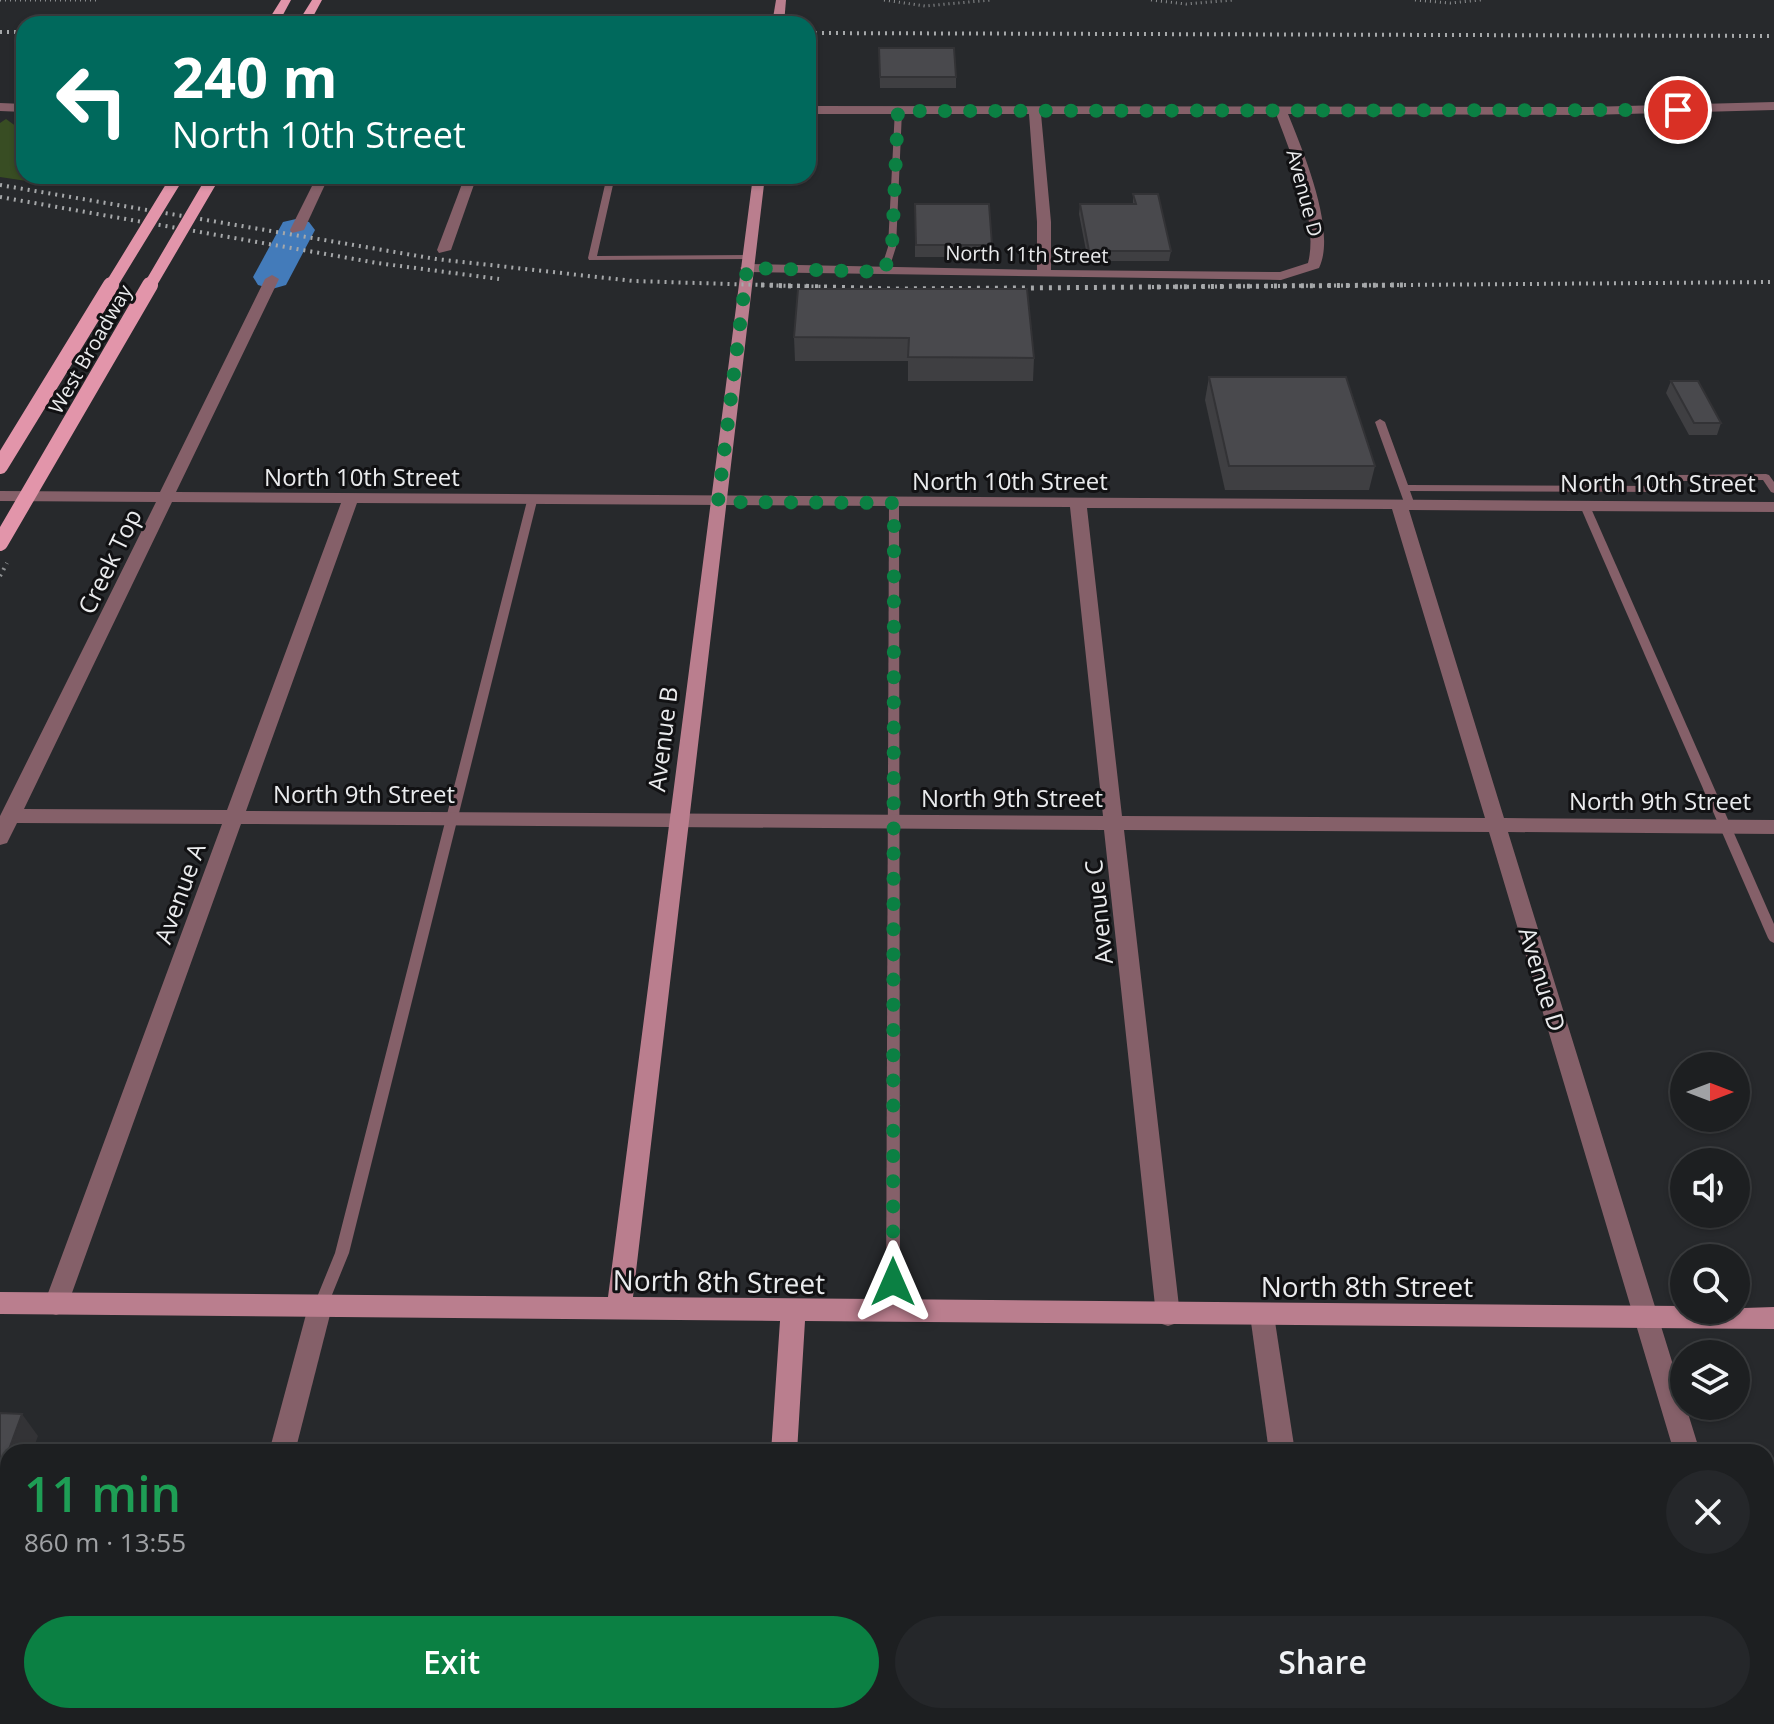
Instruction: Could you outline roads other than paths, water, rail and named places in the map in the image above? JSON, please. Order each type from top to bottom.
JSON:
[{"type":"main road","name":"West Broadway","points":[[0,466],[173,184]]},
{"type":"main road","name":"West Broadway","points":[[0,543],[209,184]]},
{"type":"street","points":[[816,110],[1678,110],[1774,106]]},
{"type":"street","points":[[1035,111],[1044,222],[1044,274]]},
{"type":"street","name":"Avenue D","points":[[1281,111],[1308,198],[1319,246],[1318,258],[1305,270]]},
{"type":"street","points":[[297,230],[319,184]]},
{"type":"street","points":[[444,250],[468,184]]},
{"type":"street","name":"Avenue B","points":[[619,1309],[758,184]]},
{"type":"street","name":"North 11th Street","points":[[748,262],[884,272],[1266,276],[1305,270]]},
{"type":"street","name":"Creek Top","points":[[0,838],[272,279]]},
{"type":"street","name":"North 10th Street","points":[[3,496],[1078,504],[1404,500],[1585,506],[1774,507]]},
{"type":"street","name":"Avenue A","points":[[56,1304],[350,500]]},
{"type":"street","name":"Avenue D","points":[[1404,500],[1497,826],[1685,1444]]},
{"type":"street","name":"Avenue C","points":[[1078,504],[1168,1315]]},
{"type":"street","name":"North 9th Street","points":[[10,816],[1774,827]]},
{"type":"street","name":"North 8th Street","points":[[0,1303],[1774,1318]]},
{"type":"street","points":[[284,1444],[320,1307]]},
{"type":"street","points":[[785,1444],[793,1312]]},
{"type":"street","points":[[1262,1315],[1281,1444]]},
{"type":"lane","points":[[884,272],[892,247],[898,111]]},
{"type":"lane","points":[[609,184],[592,258],[748,262]]},
{"type":"lane","points":[[1380,422],[1404,500],[1667,489],[1679,478],[1766,477],[1774,490]]},
{"type":"lane","points":[[320,1307],[342,1253],[532,501]]},
{"type":"lane","points":[[893,1312],[894,503]]},
{"type":"lane","points":[[1585,506],[1774,938]]},
{"type":"waterway","points":[[272,277],[296,230]]},
{"type":"railway","points":[[0,32],[16,32]]},
{"type":"railway","points":[[816,33],[1774,36]]},
{"type":"railway","points":[[0,185],[436,259],[633,281],[787,286]]},
{"type":"railway","points":[[0,197],[377,263],[499,279]]},
{"type":"railway","points":[[1313,286],[1774,282]]},
{"type":"railway","points":[[761,285],[787,286]]},
{"type":"railway","points":[[1313,286],[1403,285]]},
{"type":"railway","points":[[787,286],[893,289],[1313,286]]},
{"type":"railway","points":[[787,286],[826,287]]},
{"type":"railway","points":[[1152,287],[1313,286]]}]
